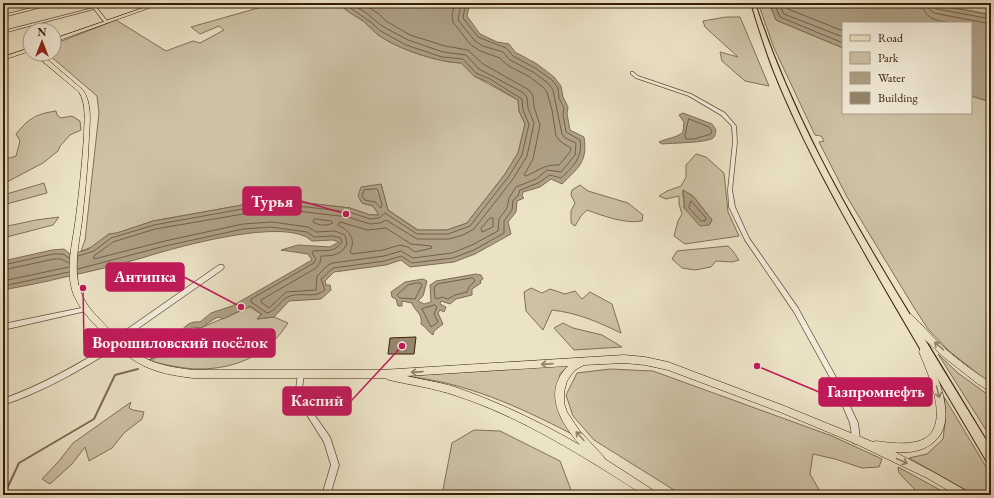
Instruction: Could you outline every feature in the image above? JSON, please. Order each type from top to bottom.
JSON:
[{"type":"highway","points":[[753,3],[767,48],[802,128],[840,203],[991,458]]},
{"type":"main road","points":[[62,38],[161,3]]},
{"type":"main road","points":[[4,58],[22,52]]},
{"type":"main road","points":[[4,58],[22,55]]},
{"type":"main road","points":[[47,62],[81,91],[87,104],[83,174],[74,252],[73,276],[76,291],[86,309],[117,342],[146,364],[167,371],[193,374],[381,374],[624,359],[645,361],[668,366],[856,440],[913,466],[965,495]]},
{"type":"main road","points":[[893,294],[923,333],[991,388]]},
{"type":"main road","points":[[866,445],[896,450],[912,449],[925,445],[937,436],[940,427],[941,402],[935,380],[922,350],[921,342]]},
{"type":"main road","points":[[586,361],[574,365],[566,374],[560,386],[559,403],[562,414],[606,465]]},
{"type":"main road","points":[[381,374],[453,391],[494,405],[570,443],[653,495]]},
{"type":"street","points":[[3,16],[55,3]]},
{"type":"street","points":[[91,3],[106,22]]},
{"type":"street","points":[[3,32],[95,8]]},
{"type":"street","points":[[632,73],[638,77],[690,95],[723,114],[734,126],[735,142],[730,190],[732,207],[747,239],[796,310],[835,381],[854,423],[856,440]]},
{"type":"street","points":[[3,402],[50,384],[117,342],[221,267]]},
{"type":"street","points":[[3,327],[86,309]]},
{"type":"street","points":[[301,374],[298,389],[303,404],[327,440],[335,465],[326,495]]},
{"type":"green space","points":[[268,3],[338,3],[365,22],[385,40],[418,54],[461,63],[474,76],[518,100],[519,111],[525,124],[518,153],[505,174],[467,223],[447,230],[418,230],[388,210],[381,184],[362,203],[373,206],[379,215],[370,215],[350,208],[298,202],[248,204],[153,221],[117,233],[109,234],[92,247],[81,251],[85,240],[99,113],[97,96],[57,62],[62,62],[62,41],[116,20],[166,51],[193,41],[200,43],[224,30],[219,26],[200,34],[191,27],[265,6]]},
{"type":"green space","points":[[758,3],[769,3],[776,20],[842,48],[842,114],[972,114],[972,96],[991,102],[991,384],[949,351],[928,329],[913,306],[847,197],[819,142],[824,141],[821,136],[815,135],[774,48]]},
{"type":"green space","points":[[927,3],[991,3],[991,15],[983,13]]},
{"type":"green space","points":[[726,17],[740,17],[769,86],[745,81],[722,61],[720,52],[738,57],[705,27],[703,21]]},
{"type":"green space","points":[[56,111],[57,115],[61,118],[72,116],[80,121],[81,130],[70,135],[60,146],[58,151],[43,163],[3,184],[3,160],[16,156],[20,141],[16,134],[29,120],[38,115]]},
{"type":"green space","points":[[696,154],[706,157],[724,173],[728,212],[739,236],[685,244],[674,236],[678,221],[682,214],[679,204],[679,196],[666,199],[659,196],[667,191],[681,186],[686,177],[686,165]],"holes":[[[683,190],[693,196],[712,220],[709,225],[684,208]]]},
{"type":"green space","points":[[44,183],[47,193],[3,205],[3,195]]},
{"type":"green space","points":[[580,185],[588,191],[628,203],[643,215],[642,221],[635,222],[621,220],[587,210],[575,226],[571,223],[571,211],[575,203],[571,195],[572,190]]},
{"type":"green space","points":[[59,217],[53,225],[3,238],[3,227]]},
{"type":"green space","points":[[728,246],[739,260],[732,262],[716,261],[711,267],[695,270],[682,268],[672,259],[677,251]]},
{"type":"green space","points":[[531,288],[542,293],[550,289],[565,294],[575,291],[582,299],[590,292],[612,304],[621,333],[588,318],[552,310],[543,330],[526,311],[524,292]]},
{"type":"green space","points":[[250,307],[261,314],[257,319],[274,317],[288,323],[271,344],[261,352],[238,363],[213,368],[182,368],[153,362],[153,359],[160,356],[161,351],[174,346],[186,334]]},
{"type":"green space","points":[[563,323],[573,328],[602,335],[622,347],[574,350],[554,328]]},
{"type":"green space","points":[[938,354],[958,373],[991,397],[991,438]]},
{"type":"green space","points":[[568,366],[560,374],[556,401],[561,418],[572,434],[532,414],[492,397],[450,384],[405,376]]},
{"type":"green space","points":[[610,369],[653,371],[832,436],[882,459],[879,467],[862,468],[835,459],[813,454],[810,474],[821,493],[824,495],[682,495],[594,440],[573,416],[566,395],[577,373]]},
{"type":"green space","points":[[944,397],[991,475],[991,495],[975,495],[909,458],[927,454],[943,439],[945,423]]},
{"type":"green space","points":[[131,402],[129,408],[144,412],[142,419],[124,433],[112,448],[89,461],[85,447],[72,464],[50,484],[42,479],[73,443]]},
{"type":"green space","points":[[474,430],[500,431],[560,461],[573,495],[442,495],[452,443]]},
{"type":"green space","points":[[898,467],[949,495],[920,495],[899,473]]},
{"type":"water","points":[[338,3],[476,3],[469,7],[467,16],[480,34],[497,42],[509,44],[515,52],[537,64],[554,77],[561,86],[563,97],[568,107],[567,114],[570,130],[584,137],[585,146],[583,159],[577,169],[562,184],[551,179],[540,187],[523,192],[522,196],[524,198],[517,201],[516,212],[508,222],[511,234],[475,254],[454,262],[410,267],[401,260],[386,265],[334,272],[325,281],[326,285],[330,285],[331,290],[321,299],[289,301],[274,317],[257,319],[262,314],[250,306],[223,319],[219,317],[214,319],[201,328],[193,327],[184,334],[181,331],[189,324],[200,322],[211,313],[232,306],[312,260],[308,254],[281,250],[298,245],[330,247],[339,242],[333,240],[312,241],[299,234],[257,232],[205,241],[125,263],[3,290],[3,261],[52,250],[64,249],[70,254],[87,250],[109,234],[117,233],[153,221],[248,204],[298,202],[350,208],[370,215],[379,215],[373,206],[362,203],[358,196],[361,187],[381,184],[388,210],[417,230],[447,230],[467,223],[505,174],[518,153],[525,124],[519,111],[518,100],[488,82],[474,76],[461,63],[418,54],[385,40],[365,22]]},
{"type":"water","points":[[769,3],[927,3],[991,15],[991,102],[972,96],[972,22],[842,22],[842,48],[776,20]]},
{"type":"water","points":[[683,113],[712,124],[716,130],[714,137],[709,140],[696,142],[662,144],[659,142],[678,136],[683,132],[684,122],[679,115]]},
{"type":"water","points":[[683,190],[693,196],[712,220],[709,225],[700,226],[684,208]]},
{"type":"water","points":[[476,274],[481,275],[483,279],[480,281],[481,283],[472,289],[472,295],[456,299],[450,304],[441,301],[440,304],[446,307],[444,312],[440,310],[438,313],[443,324],[434,331],[433,335],[421,324],[421,317],[412,303],[402,301],[402,306],[398,306],[396,299],[392,297],[391,292],[405,282],[423,279],[427,281],[423,296],[418,301],[424,304],[431,302],[430,285],[436,281]]},
{"type":"building","points":[[416,337],[414,354],[388,354],[390,338]]},
{"type":"waterway","points":[[150,360],[160,350],[173,346],[187,331]]},
{"type":"waterway","points":[[4,495],[19,463],[94,419],[115,375],[138,369]]},
{"type":"place","name":"Турья","points":[[346,214]]},
{"type":"place","name":"Ворошиловский посёлок","points":[[83,288]]},
{"type":"place","name":"Антипка","points":[[241,307]]},
{"type":"place","name":"Каспий","points":[[402,346]]},
{"type":"place","name":"Газпромнефть","points":[[757,366]]}]
